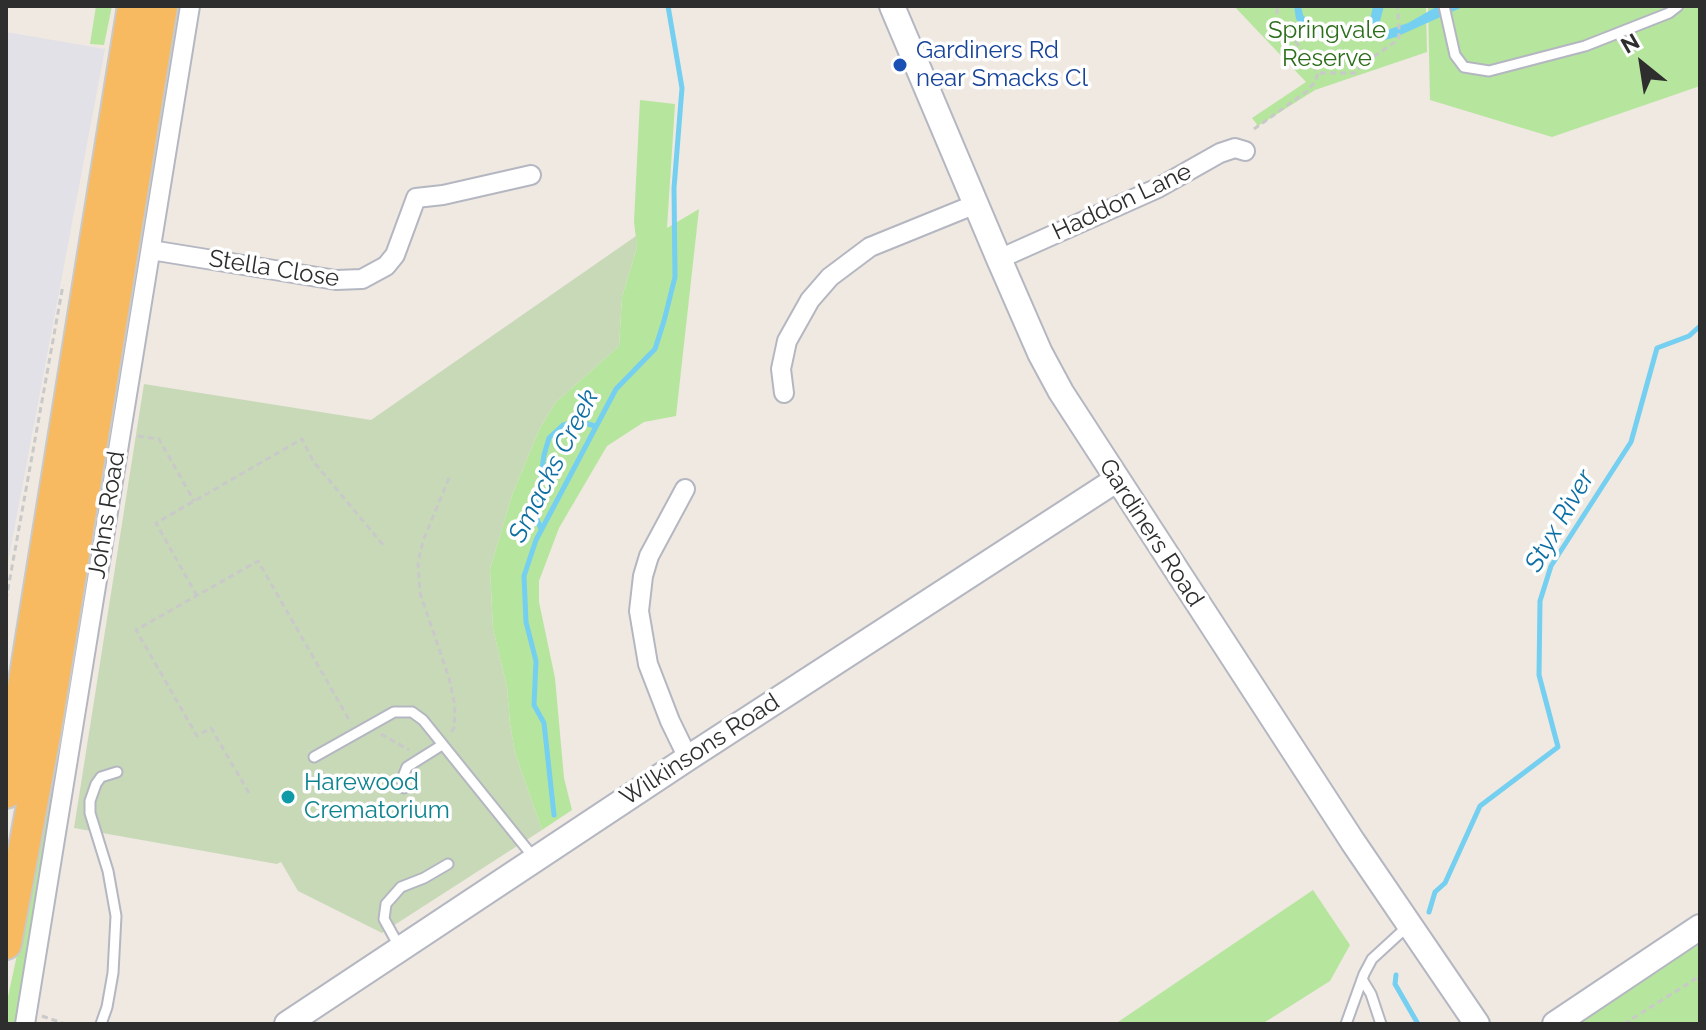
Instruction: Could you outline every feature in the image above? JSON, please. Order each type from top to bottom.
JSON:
[{"type":"highway","points":[[6,665],[62,369],[124,6]]},
{"type":"highway","points":[[6,793],[133,6]]},
{"type":"highway","name":"Johns Road","points":[[6,944],[45,735],[162,6]]},
{"type":"street","name":"Johns Road","points":[[32,1018],[120,434],[190,6]]},
{"type":"street","name":"Gardiners Road","points":[[892,6],[1040,353],[1061,392],[1116,480],[1477,1024]]},
{"type":"street","name":"Haddon Lane","points":[[999,259],[1158,188],[1220,153],[1235,148],[1245,151]]},
{"type":"street","name":"Stella Close","points":[[151,250],[336,280],[362,279],[374,275],[395,255],[416,198],[531,175]]},
{"type":"street","points":[[784,393],[781,369],[787,341],[810,300],[830,277],[870,247],[976,204]]},
{"type":"street","name":"Wilkinsons Road","points":[[287,1024],[1116,480]]},
{"type":"street","points":[[685,489],[664,523],[649,556],[641,584],[639,611],[648,664],[688,758]]},
{"type":"street","points":[[1555,1024],[1700,927]]},
{"type":"lane","points":[[1444,6],[1455,55],[1464,67],[1489,71],[1585,46],[1669,13],[1678,6]]},
{"type":"lane","points":[[314,757],[394,712],[412,712],[423,720],[535,859]]},
{"type":"lane","points":[[404,788],[403,773],[415,760],[442,745]]},
{"type":"lane","points":[[101,1024],[113,973],[116,916],[108,871],[90,813],[90,801],[101,777],[117,772]]},
{"type":"lane","points":[[400,948],[384,919],[386,904],[401,887],[448,864]]},
{"type":"lane","points":[[1346,1024],[1372,959],[1409,925]]},
{"type":"lane","points":[[1362,979],[1371,994],[1381,1024]]},
{"type":"path","points":[[1277,6],[1277,18],[1282,27],[1318,73]]},
{"type":"path","points":[[1318,73],[1355,73],[1399,37],[1397,6]]},
{"type":"path","points":[[1254,129],[1306,92],[1318,73]]},
{"type":"path","points":[[6,600],[66,273]]},
{"type":"path","points":[[120,434],[159,439],[194,501]]},
{"type":"path","points":[[197,596],[156,523],[302,439],[313,461],[384,546]]},
{"type":"path","points":[[442,745],[454,728],[455,706],[449,678],[420,593],[418,562],[423,541],[449,478]]},
{"type":"path","points":[[249,793],[211,728],[197,736],[136,630],[258,561],[357,732]]},
{"type":"path","points":[[367,727],[408,750],[415,760]]},
{"type":"path","points":[[1624,1024],[1700,976]]},
{"type":"path","points":[[32,1018],[65,1024]]},
{"type":"shaded area","points":[[6,32],[105,49],[6,573]]},
{"type":"green space","points":[[96,6],[112,6],[104,45],[90,44]]},
{"type":"green space","points":[[176,6],[185,6],[20,1024],[6,1024],[6,1006],[20,941]]},
{"type":"green space","name":"Springvale Reserve","points":[[1234,6],[1426,6],[1427,52],[1315,90],[1258,126],[1252,118],[1306,82]]},
{"type":"green space","points":[[1428,6],[1700,6],[1700,86],[1552,137],[1430,100]]},
{"type":"green space","points":[[640,100],[675,104],[667,228],[699,209],[676,416],[644,422],[607,446],[559,528],[539,581],[539,602],[555,678],[564,778],[572,810],[542,830],[515,753],[507,687],[493,629],[490,569],[512,495],[540,428],[556,402],[619,346],[622,297],[637,247],[634,222]]},
{"type":"green space","points":[[636,236],[637,247],[622,297],[619,346],[556,402],[540,428],[512,495],[490,569],[493,629],[507,687],[515,753],[542,830],[382,933],[298,891],[281,862],[277,864],[74,828],[144,384],[371,420]]},
{"type":"green space","points":[[1313,890],[1350,945],[1330,981],[1262,1024],[1115,1024]]},
{"type":"green space","points":[[1700,939],[1700,1024],[1579,1024],[1608,1002]]},
{"type":"water","points":[[1294,6],[1301,6],[1303,15],[1313,27],[1334,33],[1329,39],[1310,37],[1296,19]]},
{"type":"water","points":[[1373,6],[1384,6],[1379,25],[1387,30],[1408,23],[1438,6],[1465,6],[1381,41],[1372,38],[1368,30]]},
{"type":"waterway","name":"Smacks Creek","points":[[554,815],[544,723],[534,705],[536,661],[526,622],[524,576],[536,540],[616,389],[655,349],[664,321],[675,277],[674,188],[682,88],[668,6]]},
{"type":"waterway","name":"Styx River","points":[[1429,912],[1435,892],[1445,883],[1480,806],[1558,747],[1539,675],[1540,601],[1551,566],[1631,442],[1657,348],[1689,336],[1700,326]]},
{"type":"waterway","points":[[541,529],[537,519],[538,496],[549,438],[563,425],[578,421],[595,426]]},
{"type":"waterway","name":"Styx River","points":[[1396,975],[1395,984],[1418,1024]]},
{"type":"place","name":"Gardiners Rd near Smacks Cl","points":[[900,65]]},
{"type":"place","name":"Harewood Crematorium","points":[[288,797]]}]
